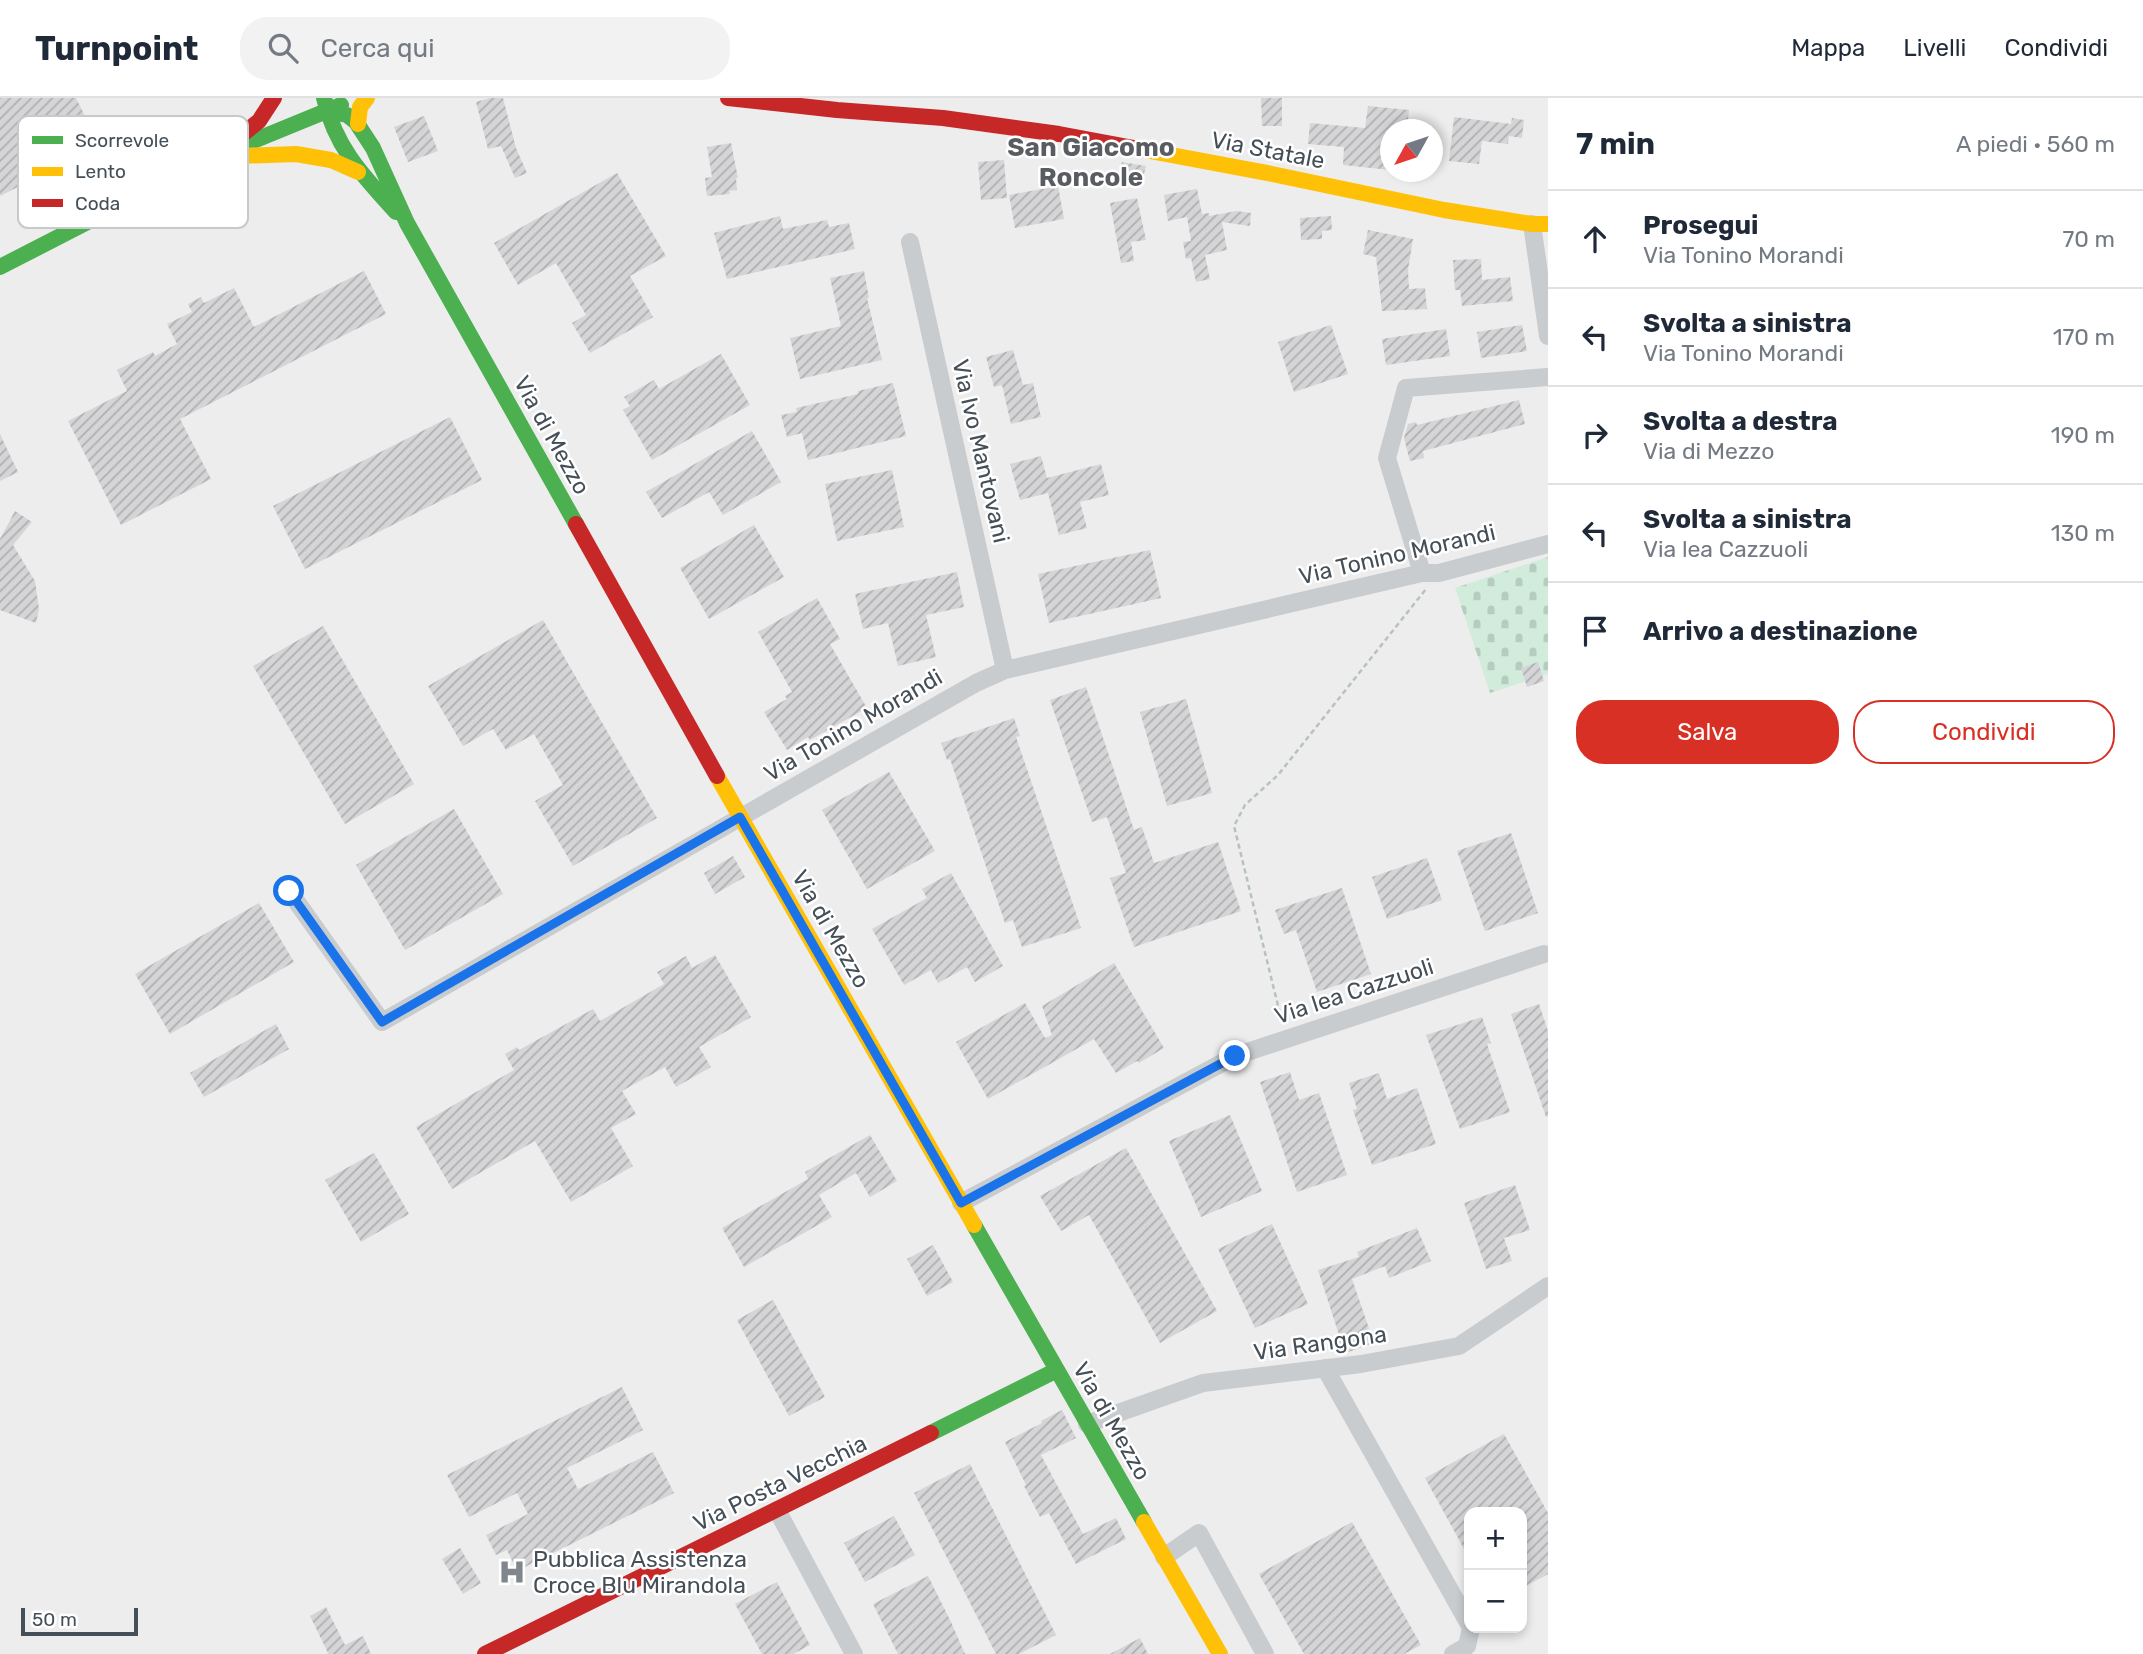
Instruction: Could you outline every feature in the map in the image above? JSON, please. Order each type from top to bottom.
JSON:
[{"type":"street","points":[[248,130],[259,121],[274,98]]},
{"type":"street","points":[[314,98],[345,113],[358,124],[391,181],[407,223]]},
{"type":"street","points":[[248,141],[325,105],[355,98]]},
{"type":"street","points":[[358,124],[360,107],[366,98]]},
{"type":"street","name":"Via Statale","points":[[728,98],[791,101],[837,110],[943,118],[1059,134],[1444,209],[1540,224]]},
{"type":"street","points":[[325,105],[337,140],[358,172],[407,223]]},
{"type":"street","points":[[248,156],[296,154],[331,160],[358,172]]},
{"type":"street","name":"Via di Mezzo","points":[[407,223],[740,817],[1220,1654]]},
{"type":"street","points":[[1540,224],[1548,336]]},
{"type":"street","points":[[0,267],[76,228]]},
{"type":"street","name":"Via Ivo Mantovani","points":[[909,242],[1004,670]]},
{"type":"street","points":[[1431,573],[1387,458],[1406,388],[1548,377]]},
{"type":"street","name":"Via Tonino Morandi","points":[[289,891],[382,1022],[976,683],[1004,670],[1548,544]]},
{"type":"street","name":"Via lea Cazzuoli","points":[[961,1203],[1235,1056],[1544,954]]},
{"type":"street","name":"Via Rangona","points":[[1087,1424],[1203,1383],[1362,1364],[1459,1346],[1548,1286]]},
{"type":"street","points":[[1325,1368],[1464,1615]]},
{"type":"street","name":"Via Posta Vecchia","points":[[485,1654],[1057,1370]]},
{"type":"street","points":[[777,1510],[854,1654]]},
{"type":"street","points":[[1164,1556],[1199,1533],[1265,1654]]},
{"type":"street","points":[[1453,1654],[1467,1646],[1469,1633]]},
{"type":"path","points":[[1287,1039],[1234,826],[1245,805],[1278,775],[1431,573]]},
{"type":"green space","points":[[1548,557],[1548,674],[1490,693],[1455,588]]},
{"type":"building","points":[[0,98],[76,98],[85,116],[18,116],[18,187],[0,196]]},
{"type":"building","points":[[503,98],[516,148],[527,173],[515,178],[501,146],[488,149],[476,102]]},
{"type":"building","points":[[1261,98],[1282,98],[1282,126],[1262,126]]},
{"type":"building","points":[[1368,106],[1409,110],[1408,119],[1380,119],[1380,169],[1343,165],[1344,147],[1308,144],[1310,123],[1365,128]]},
{"type":"building","points":[[424,116],[438,151],[408,162],[394,127]]},
{"type":"building","points":[[1454,117],[1511,124],[1512,118],[1524,120],[1522,138],[1509,136],[1508,144],[1482,141],[1479,164],[1449,161]]},
{"type":"building","points":[[731,143],[738,178],[737,190],[729,191],[730,194],[707,196],[705,178],[712,177],[707,147]]},
{"type":"building","points":[[1004,160],[1007,198],[981,200],[978,162]]},
{"type":"building","points":[[1122,162],[1146,166],[1141,185],[1117,179]]},
{"type":"building","points":[[617,173],[666,256],[630,276],[653,317],[590,353],[572,323],[586,315],[556,263],[518,285],[494,243]]},
{"type":"building","points":[[1058,186],[1064,219],[1015,228],[1009,195]]},
{"type":"building","points":[[1197,189],[1202,214],[1209,213],[1209,216],[1236,211],[1251,213],[1250,226],[1222,222],[1227,250],[1205,255],[1210,279],[1196,282],[1191,258],[1186,259],[1183,242],[1191,241],[1187,217],[1168,221],[1164,195]]},
{"type":"building","points":[[1137,198],[1146,240],[1131,242],[1134,261],[1121,263],[1110,203]]},
{"type":"building","points":[[780,216],[783,229],[827,220],[829,227],[849,223],[855,249],[727,279],[714,233]]},
{"type":"building","points":[[1331,216],[1332,230],[1322,231],[1322,239],[1301,240],[1300,218]]},
{"type":"building","points":[[1368,230],[1413,239],[1408,270],[1409,289],[1425,288],[1427,309],[1382,311],[1376,257],[1363,254]]},
{"type":"building","points":[[1481,259],[1482,280],[1510,277],[1513,301],[1462,306],[1460,290],[1455,290],[1453,260]]},
{"type":"building","points":[[364,271],[386,314],[180,419],[211,479],[121,525],[68,421],[127,391],[117,370],[153,352],[155,356],[177,344],[167,324],[192,312],[188,304],[201,297],[204,303],[234,288],[254,327]]},
{"type":"building","points":[[864,271],[867,298],[882,360],[800,379],[790,338],[841,326],[830,278]]},
{"type":"building","points":[[1331,325],[1348,374],[1294,392],[1278,342]]},
{"type":"building","points":[[1522,325],[1527,351],[1481,358],[1477,332]]},
{"type":"building","points":[[1446,329],[1450,356],[1386,365],[1382,339]]},
{"type":"building","points":[[1013,350],[1023,385],[1033,383],[1041,417],[1011,424],[1002,385],[994,387],[986,357]]},
{"type":"building","points":[[721,354],[750,405],[652,460],[623,410],[630,406],[624,397],[654,380],[659,389]]},
{"type":"building","points":[[893,383],[906,436],[808,460],[802,433],[787,437],[781,415],[797,412],[796,408]]},
{"type":"building","points":[[1519,400],[1525,424],[1423,451],[1424,458],[1410,461],[1404,438],[1408,424],[1416,422],[1417,425]]},
{"type":"building","points":[[450,417],[482,480],[305,569],[273,506]]},
{"type":"building","points":[[752,431],[781,482],[723,515],[709,492],[662,518],[646,492]]},
{"type":"building","points":[[0,434],[18,472],[0,481]]},
{"type":"building","points":[[1041,456],[1047,478],[1101,464],[1109,495],[1080,502],[1087,528],[1059,535],[1048,493],[1020,500],[1010,464]]},
{"type":"building","points":[[892,470],[904,527],[837,541],[825,484]]},
{"type":"building","points":[[15,511],[32,522],[13,545],[35,581],[39,609],[36,623],[0,610],[0,539]]},
{"type":"building","points":[[754,525],[784,577],[709,619],[680,568]]},
{"type":"building","points":[[1150,550],[1161,598],[1049,623],[1038,574]]},
{"type":"building","points":[[957,572],[964,607],[926,615],[936,657],[898,666],[888,623],[863,629],[855,594]]},
{"type":"building","points":[[817,598],[840,639],[830,644],[867,708],[787,750],[764,712],[787,699],[785,696],[792,692],[758,632]]},
{"type":"building","points":[[543,620],[657,818],[573,866],[535,801],[563,785],[534,734],[506,750],[493,729],[463,746],[428,686]]},
{"type":"building","points":[[323,626],[414,784],[345,824],[253,666]]},
{"type":"building","points":[[1538,662],[1544,681],[1527,687],[1521,668]]},
{"type":"building","points":[[1086,687],[1134,830],[1142,827],[1154,863],[1218,842],[1241,911],[1134,947],[1110,878],[1126,873],[1107,817],[1092,822],[1050,700]]},
{"type":"building","points":[[1186,699],[1212,793],[1167,806],[1140,712]]},
{"type":"building","points":[[1014,718],[1020,736],[1016,737],[1081,928],[1022,947],[1013,920],[1005,923],[950,759],[947,760],[941,743]]},
{"type":"building","points":[[889,772],[935,851],[867,889],[822,810]]},
{"type":"building","points":[[454,809],[503,894],[405,950],[356,865]]},
{"type":"building","points":[[1511,833],[1538,913],[1485,931],[1457,851]]},
{"type":"building","points":[[733,856],[745,877],[715,894],[704,873]]},
{"type":"building","points":[[1427,858],[1442,900],[1387,919],[1372,877]]},
{"type":"building","points":[[951,873],[1003,966],[975,982],[967,967],[938,983],[931,970],[904,985],[872,929],[927,898],[922,889]]},
{"type":"building","points":[[1342,888],[1371,974],[1317,992],[1296,930],[1284,934],[1275,910]]},
{"type":"building","points":[[259,903],[294,962],[170,1034],[135,974]]},
{"type":"building","points":[[715,955],[751,1017],[699,1047],[711,1067],[676,1087],[665,1067],[622,1091],[636,1114],[611,1128],[633,1166],[571,1202],[535,1141],[452,1189],[416,1127],[514,1070],[505,1054],[517,1047],[519,1050],[593,1009],[600,1021],[664,984],[657,972],[686,956],[692,968]]},
{"type":"building","points":[[1114,963],[1164,1048],[1116,1073],[1094,1039],[988,1099],[956,1042],[1025,1003],[1045,1038],[1052,1035],[1042,1006]]},
{"type":"building","points":[[1539,1004],[1548,1031],[1546,1117],[1511,1014]]},
{"type":"building","points":[[1482,1017],[1491,1043],[1487,1044],[1510,1112],[1460,1129],[1426,1035]]},
{"type":"building","points":[[276,1024],[289,1049],[204,1097],[190,1073]]},
{"type":"building","points":[[1290,1072],[1299,1100],[1319,1093],[1347,1175],[1297,1192],[1260,1082]]},
{"type":"building","points":[[1379,1073],[1387,1099],[1417,1088],[1436,1144],[1372,1165],[1353,1110],[1357,1109],[1349,1083]]},
{"type":"building","points":[[1230,1115],[1262,1191],[1201,1217],[1169,1141]]},
{"type":"building","points":[[870,1135],[897,1181],[870,1197],[856,1173],[819,1195],[832,1217],[744,1267],[722,1228],[808,1179],[805,1172]]},
{"type":"building","points":[[1126,1148],[1217,1311],[1160,1343],[1089,1215],[1061,1231],[1040,1196]]},
{"type":"building","points":[[374,1153],[409,1214],[361,1242],[325,1180]]},
{"type":"building","points":[[1515,1185],[1530,1230],[1504,1238],[1512,1261],[1486,1269],[1464,1203]]},
{"type":"building","points":[[1272,1224],[1308,1304],[1255,1328],[1218,1249]]},
{"type":"building","points":[[1417,1228],[1431,1261],[1389,1278],[1385,1266],[1352,1279],[1374,1343],[1340,1355],[1336,1342],[1341,1341],[1318,1270],[1359,1257],[1357,1252]]},
{"type":"building","points":[[933,1245],[953,1282],[927,1296],[907,1259]]},
{"type":"building","points":[[773,1300],[825,1397],[789,1416],[737,1320]]},
{"type":"building","points":[[622,1387],[643,1430],[567,1468],[578,1489],[653,1452],[674,1493],[517,1571],[507,1550],[496,1555],[486,1535],[528,1514],[517,1493],[469,1517],[447,1475]]},
{"type":"building","points":[[1062,1410],[1076,1438],[1041,1455],[1083,1534],[1116,1518],[1126,1539],[1076,1564],[1049,1513],[1040,1517],[1005,1442]]},
{"type":"building","points":[[1504,1434],[1548,1513],[1548,1574],[1527,1585],[1527,1507],[1464,1507],[1464,1549],[1425,1478]]},
{"type":"building","points":[[970,1464],[1056,1635],[1019,1654],[996,1654],[914,1493]]},
{"type":"building","points":[[894,1516],[915,1555],[865,1582],[844,1543]]},
{"type":"building","points":[[1352,1522],[1421,1645],[1404,1654],[1304,1654],[1259,1574]]},
{"type":"building","points":[[460,1548],[481,1583],[463,1594],[442,1559]]},
{"type":"building","points":[[928,1576],[965,1654],[898,1654],[873,1604]]},
{"type":"building","points":[[777,1582],[810,1645],[793,1654],[762,1654],[735,1604]]},
{"type":"building","points":[[326,1607],[345,1645],[363,1636],[371,1654],[327,1654],[310,1616]]},
{"type":"building","points":[[1140,1638],[1148,1654],[1110,1654]]},
{"type":"traffic: fast","points":[[324,98],[343,146],[396,212]]},
{"type":"traffic: fast","points":[[248,143],[341,105]]},
{"type":"traffic: fast","points":[[326,111],[347,115],[356,122],[373,148],[407,223],[576,524]]},
{"type":"traffic: fast","points":[[0,267],[76,228]]},
{"type":"traffic: fast","points":[[974,1225],[1144,1522]]},
{"type":"traffic: fast","points":[[931,1433],[1057,1370]]},
{"type":"traffic: slow","points":[[358,124],[360,107],[367,98]]},
{"type":"traffic: slow","points":[[1134,148],[1444,210],[1532,224],[1548,224]]},
{"type":"traffic: slow","points":[[248,156],[296,154],[331,160],[358,172]]},
{"type":"traffic: slow","points":[[717,776],[974,1225]]},
{"type":"traffic: slow","points":[[1144,1522],[1220,1654]]},
{"type":"traffic: jam","points":[[248,130],[259,121],[274,98]]},
{"type":"traffic: jam","points":[[728,98],[943,118],[1059,134],[1134,148]]},
{"type":"traffic: jam","points":[[576,524],[717,776]]},
{"type":"traffic: jam","points":[[485,1654],[931,1433]]},
{"type":"place","name":"Pubblica Assistenza Croce Blu Mirandola","points":[[512,1572]]},
{"type":"district","name":"San Giacomo Roncole","points":[[1091,162]]},
{"type":"route","points":[[289,891],[382,1022],[740,817],[961,1203],[1235,1056]]}]
